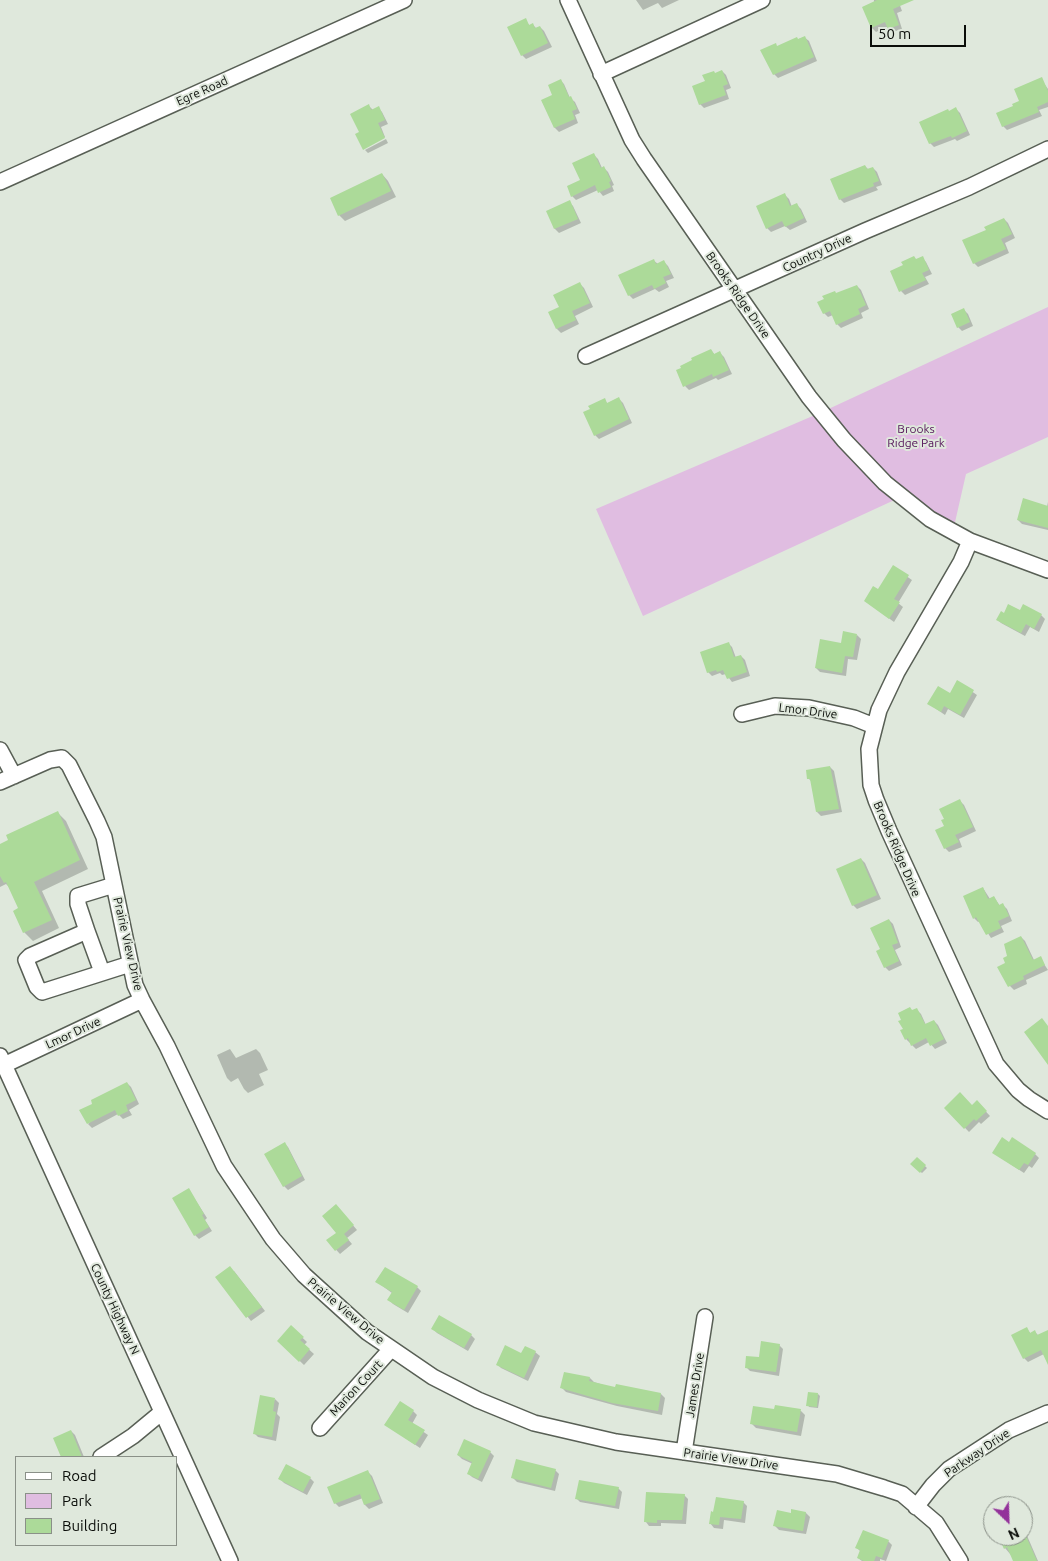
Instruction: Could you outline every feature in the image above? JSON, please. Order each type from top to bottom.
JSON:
[{"type":"street","name":"Egre Road","points":[[0,182],[404,0]]},
{"type":"street","name":"Brooks Ridge Drive","points":[[568,0],[632,140],[809,397],[844,440],[901,497],[930,518],[970,541],[1048,570]]},
{"type":"street","points":[[601,74],[762,0]]},
{"type":"street","name":"Country Drive","points":[[586,356],[735,291],[1048,149]]},
{"type":"street","name":"Brooks Ridge Drive","points":[[970,541],[956,570],[897,672],[879,710],[874,726],[869,759],[871,784],[876,800],[924,910],[996,1064],[1018,1090],[1028,1099],[1048,1111]]},
{"type":"street","name":"Lmor Drive","points":[[742,714],[775,706],[809,708],[854,718],[874,726]]},
{"type":"street","points":[[0,750],[7,779]]},
{"type":"street","name":"Prairie View Drive","points":[[7,779],[50,760],[62,758],[69,765],[98,821],[104,837],[135,985],[167,1046],[224,1166],[273,1240],[304,1275],[367,1332],[433,1377],[504,1412],[534,1423],[616,1442],[837,1474],[902,1494],[936,1523],[960,1561]]},
{"type":"street","points":[[102,972],[78,904],[78,896],[114,885]]},
{"type":"street","points":[[87,931],[30,956],[26,960],[37,987],[42,992],[130,964]]},
{"type":"street","name":"Lmor Drive","points":[[2,1061],[142,1000]]},
{"type":"street","name":"County Highway N","points":[[2,1061],[230,1561]]},
{"type":"street","name":"James Drive","points":[[684,1452],[705,1318]]},
{"type":"street","name":"Marion Court","points":[[320,1428],[391,1349]]},
{"type":"street","points":[[103,1456],[133,1436],[162,1412]]},
{"type":"street","name":"Parkway Drive","points":[[916,1506],[949,1469],[1009,1430],[1048,1413]]},
{"type":"green space","name":"Brooks Ridge Park","points":[[1048,307],[1048,437],[966,474],[953,531],[901,497],[643,616],[596,509],[822,412]]},
{"type":"building","points":[[877,0],[914,0],[893,9],[899,25],[888,29],[885,22],[871,28],[862,7]]},
{"type":"building","points":[[526,18],[529,25],[533,23],[535,28],[540,26],[548,43],[521,56],[507,27]]},
{"type":"building","points":[[805,36],[814,57],[773,75],[760,50],[776,43],[777,46],[797,37],[798,39]]},
{"type":"building","points":[[722,70],[728,84],[723,86],[726,95],[699,105],[692,86],[705,81],[702,75]]},
{"type":"building","points":[[1042,77],[1048,91],[1048,102],[1037,107],[1039,112],[1002,127],[996,113],[1013,106],[1012,104],[1019,101],[1014,89]]},
{"type":"building","points":[[561,79],[577,109],[572,111],[575,119],[554,128],[541,100],[552,95],[548,85]]},
{"type":"building","points":[[369,104],[371,110],[379,106],[385,120],[378,123],[385,138],[363,150],[355,134],[359,132],[350,114]]},
{"type":"building","points":[[956,107],[967,131],[952,138],[951,136],[929,144],[919,122]]},
{"type":"building","points":[[594,153],[601,168],[604,166],[611,181],[609,182],[611,187],[598,193],[595,185],[571,197],[567,186],[580,180],[572,163]]},
{"type":"building","points":[[865,165],[867,169],[873,167],[879,181],[873,183],[874,186],[839,200],[830,179]]},
{"type":"building","points":[[382,173],[391,191],[338,216],[330,198]]},
{"type":"building","points":[[785,193],[790,206],[797,203],[804,218],[785,227],[782,221],[766,229],[756,206]]},
{"type":"building","points":[[570,200],[578,219],[554,229],[546,211]]},
{"type":"building","points":[[1004,218],[1012,234],[1001,239],[1006,249],[973,264],[962,240],[986,230],[984,227]]},
{"type":"building","points":[[914,256],[916,259],[923,256],[929,270],[922,273],[926,280],[899,292],[890,271],[903,265],[901,262]]},
{"type":"building","points":[[654,259],[656,264],[664,260],[671,274],[663,277],[666,283],[654,289],[652,285],[628,296],[618,275]]},
{"type":"building","points":[[580,282],[590,303],[572,311],[576,320],[556,329],[548,312],[559,307],[553,295]]},
{"type":"building","points":[[857,285],[866,305],[858,309],[860,314],[836,325],[830,311],[823,314],[817,302],[824,299],[822,296]]},
{"type":"building","points":[[964,308],[970,322],[957,328],[951,314]]},
{"type":"building","points":[[711,349],[714,354],[720,351],[729,370],[713,377],[712,374],[683,387],[676,370],[692,360],[691,358]]},
{"type":"building","points":[[619,397],[629,419],[594,436],[583,412],[590,409],[588,406],[605,398],[607,403]]},
{"type":"building","points":[[1023,498],[1048,506],[1048,528],[1017,520]]},
{"type":"building","points":[[893,565],[909,575],[894,599],[900,602],[889,619],[864,601],[873,586],[878,589]]},
{"type":"building","points":[[1008,604],[1020,610],[1023,604],[1042,614],[1034,629],[1026,624],[1021,633],[996,620],[1001,611],[1004,613]]},
{"type":"building","points":[[843,631],[857,634],[853,657],[845,656],[842,673],[815,668],[820,639],[841,643]]},
{"type":"building","points":[[729,642],[734,657],[741,655],[747,672],[727,679],[723,670],[707,673],[700,652]]},
{"type":"building","points":[[957,680],[974,690],[960,715],[944,706],[941,712],[927,704],[938,686],[950,693]]},
{"type":"building","points":[[830,766],[839,809],[816,812],[810,779],[807,779],[806,770]]},
{"type":"building","points":[[960,799],[973,827],[955,835],[959,842],[944,849],[935,830],[944,826],[941,820],[944,819],[939,809]]},
{"type":"building","points":[[58,811],[80,860],[34,882],[52,920],[23,933],[13,911],[18,908],[6,882],[4,883],[0,876],[0,844],[8,840],[6,835]]},
{"type":"building","points":[[861,858],[877,895],[852,906],[836,869]]},
{"type":"building","points":[[983,887],[988,899],[994,896],[999,905],[1003,903],[1009,916],[998,921],[1001,928],[986,935],[976,917],[973,919],[963,896]]},
{"type":"building","points":[[889,919],[898,943],[892,945],[899,961],[884,968],[876,951],[880,949],[870,928]]},
{"type":"building","points":[[1021,936],[1033,960],[1041,956],[1045,965],[1023,976],[1024,979],[1008,987],[997,967],[1005,963],[1003,958],[1007,956],[1004,944]]},
{"type":"building","points":[[910,1007],[912,1010],[917,1008],[925,1024],[934,1020],[944,1039],[930,1046],[926,1038],[911,1046],[908,1038],[905,1040],[900,1030],[903,1029],[898,1021],[901,1020],[898,1013]]},
{"type":"building","points":[[1042,1018],[1048,1026],[1048,1065],[1024,1032]]},
{"type":"building","points":[[127,1082],[136,1100],[126,1105],[128,1111],[118,1116],[115,1110],[87,1124],[79,1110],[92,1104],[91,1100]]},
{"type":"building","points":[[960,1092],[972,1105],[977,1100],[987,1111],[976,1121],[974,1119],[964,1129],[944,1108]]},
{"type":"building","points":[[1002,1137],[1009,1142],[1012,1137],[1036,1153],[1028,1165],[1024,1163],[1019,1170],[992,1153]]},
{"type":"building","points":[[285,1142],[302,1176],[283,1187],[264,1154]]},
{"type":"building","points":[[917,1157],[926,1165],[920,1173],[910,1164]]},
{"type":"building","points":[[189,1188],[209,1227],[194,1236],[172,1198]]},
{"type":"building","points":[[336,1204],[354,1225],[344,1234],[349,1240],[335,1251],[326,1240],[336,1233],[322,1216]]},
{"type":"building","points":[[230,1266],[262,1307],[246,1318],[215,1277]]},
{"type":"building","points":[[385,1267],[418,1286],[404,1310],[387,1300],[392,1292],[375,1282]]},
{"type":"building","points":[[439,1315],[472,1334],[464,1348],[431,1329]]},
{"type":"building","points":[[291,1325],[304,1337],[300,1340],[310,1349],[299,1362],[277,1341]]},
{"type":"building","points":[[1027,1327],[1030,1333],[1035,1330],[1037,1335],[1048,1330],[1048,1365],[1041,1350],[1023,1359],[1011,1335]]},
{"type":"building","points":[[761,1341],[780,1344],[776,1372],[745,1368],[746,1356],[759,1357]]},
{"type":"building","points":[[505,1345],[521,1353],[525,1346],[536,1351],[524,1378],[496,1365]]},
{"type":"building","points":[[564,1372],[590,1377],[589,1381],[615,1387],[616,1384],[661,1393],[658,1411],[612,1403],[560,1388]]},
{"type":"building","points":[[808,1392],[818,1393],[817,1407],[806,1406]]},
{"type":"building","points":[[260,1395],[275,1398],[273,1411],[276,1412],[272,1437],[253,1434]]},
{"type":"building","points":[[400,1401],[414,1410],[408,1420],[425,1430],[415,1445],[384,1425]]},
{"type":"building","points":[[775,1405],[801,1409],[797,1432],[750,1424],[753,1406],[774,1409]]},
{"type":"building","points":[[71,1430],[82,1456],[61,1456],[53,1438]]},
{"type":"building","points":[[464,1439],[491,1451],[478,1479],[467,1474],[472,1462],[457,1455]]},
{"type":"building","points":[[516,1459],[556,1469],[551,1488],[511,1478]]},
{"type":"building","points":[[286,1464],[311,1477],[303,1492],[278,1479]]},
{"type":"building","points":[[368,1470],[380,1499],[364,1505],[360,1494],[334,1504],[327,1487]]},
{"type":"building","points":[[579,1480],[619,1487],[615,1506],[575,1499]]},
{"type":"building","points":[[646,1492],[685,1494],[682,1520],[657,1520],[657,1523],[644,1522]]},
{"type":"building","points":[[716,1497],[744,1501],[741,1519],[720,1517],[719,1525],[709,1524]]},
{"type":"building","points":[[791,1509],[806,1512],[803,1531],[773,1526],[777,1510],[791,1513]]},
{"type":"building","points":[[863,1530],[889,1540],[882,1558],[876,1556],[874,1561],[864,1561],[857,1558],[860,1550],[855,1548]]},
{"type":"building","points":[[1003,1546],[1030,1546],[1037,1561],[1013,1561],[1007,1547],[1004,1549]]}]
